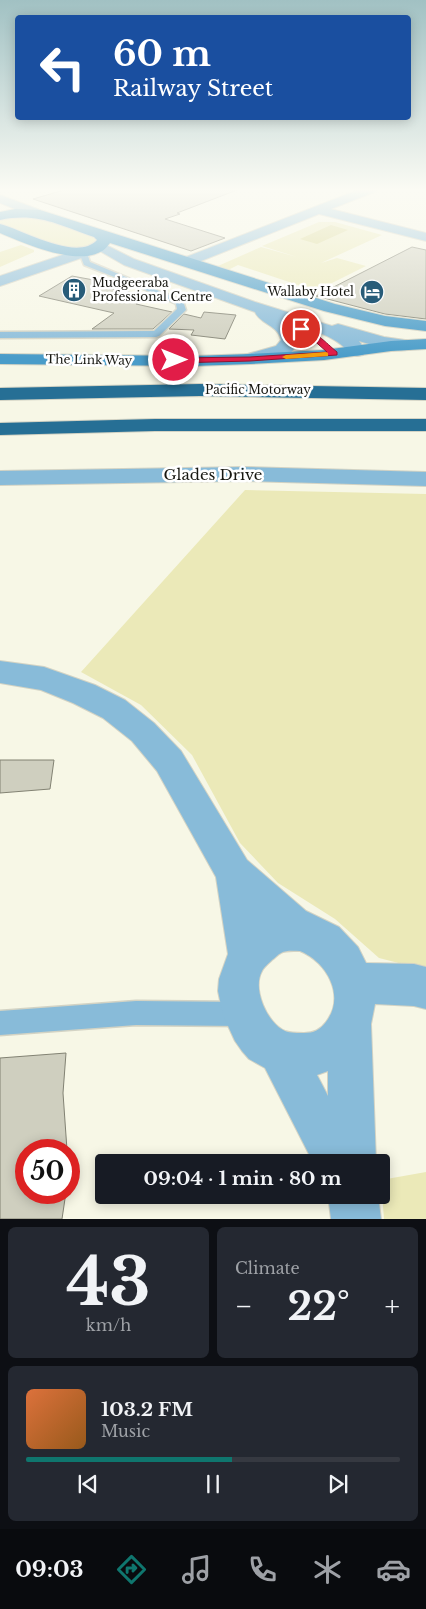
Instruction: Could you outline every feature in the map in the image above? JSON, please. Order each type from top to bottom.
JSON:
[{"type":"highway","name":"Pacific Motorway","points":[[0,394],[200,390],[426,394]]},
{"type":"highway","points":[[0,429],[155,425],[426,426]]},
{"type":"main road","points":[[73,245],[86,248],[134,246],[292,296],[370,318],[426,326]]},
{"type":"main road","points":[[82,245],[86,248]]},
{"type":"main road","points":[[0,369],[177,368],[347,355],[406,345],[426,344]]},
{"type":"main road","points":[[347,355],[426,357]]},
{"type":"main road","name":"The Link Way","points":[[0,359],[193,360],[347,355]]},
{"type":"street","points":[[186,262],[230,245]]},
{"type":"street","points":[[0,280],[86,248]]},
{"type":"street","points":[[0,280],[19,269],[56,256],[59,252],[86,248],[254,308],[306,332],[347,355],[352,343],[334,333],[281,314]]},
{"type":"street","points":[[254,308],[382,342],[406,345]]},
{"type":"street","points":[[250,359],[284,349],[290,338],[289,332],[283,326],[254,308]]},
{"type":"street","name":"Glades Drive","points":[[0,478],[246,474],[426,479]]},
{"type":"street","points":[[0,672],[44,679],[84,694],[114,709],[143,732],[169,762],[234,873],[301,931],[324,940],[343,959],[352,1004],[352,1154]]},
{"type":"street","points":[[234,873],[248,955]]},
{"type":"street","points":[[301,931],[271,935],[248,955],[238,982],[243,1014],[258,1038],[281,1053],[301,1056],[322,1053],[338,1042],[352,1004]]},
{"type":"street","points":[[352,1004],[414,985],[426,988]]},
{"type":"street","points":[[281,1053],[334,1154]]},
{"type":"street","points":[[354,1204],[356,1219]]},
{"type":"lane","points":[[0,335],[156,334],[182,310],[180,303],[135,282],[87,263],[84,258],[86,248]]},
{"type":"lane","points":[[0,1023],[136,1013],[243,1014]]},
{"type":"shaded area","points":[[21,245],[34,250],[34,252],[0,267],[0,252]]},
{"type":"shaded area","points":[[56,245],[90,245],[76,248]]},
{"type":"shaded area","points":[[360,245],[321,263],[337,258],[366,266],[316,291],[238,265],[228,270],[218,266],[261,247],[297,257],[262,246]]},
{"type":"shaded area","points":[[245,490],[426,494],[426,970],[379,958],[335,919],[278,883],[240,843],[192,755],[141,705],[81,672]]},
{"type":"shaded area","points":[[426,1172],[426,1219],[384,1219],[383,1204],[390,1204],[390,1178]]},
{"type":"building","points":[[172,245],[207,245],[191,251]]},
{"type":"building","name":"Wallaby Hotel","points":[[412,247],[426,250],[426,319],[385,314],[316,296]]},
{"type":"building","points":[[72,276],[110,283],[104,287],[148,296],[136,304],[172,312],[153,329],[92,329],[114,313],[39,296]]},
{"type":"building","points":[[204,312],[236,315],[225,339],[191,335],[194,330],[169,329],[184,314],[201,318]]},
{"type":"building","points":[[0,760],[54,760],[50,789],[0,793]]},
{"type":"building","points":[[66,1053],[63,1093],[66,1139],[15,1139],[15,1204],[64,1204],[62,1219],[0,1219],[0,1058]]},
{"type":"slow traffic","points":[[286,357],[326,355]]},
{"type":"place","name":"Mudgeeraba Professional Centre","points":[[74,290]]},
{"type":"place","name":"Wallaby Hotel","points":[[372,292]]},
{"type":"route","points":[[174,360],[250,359],[334,354],[313,336],[301,329]]}]
